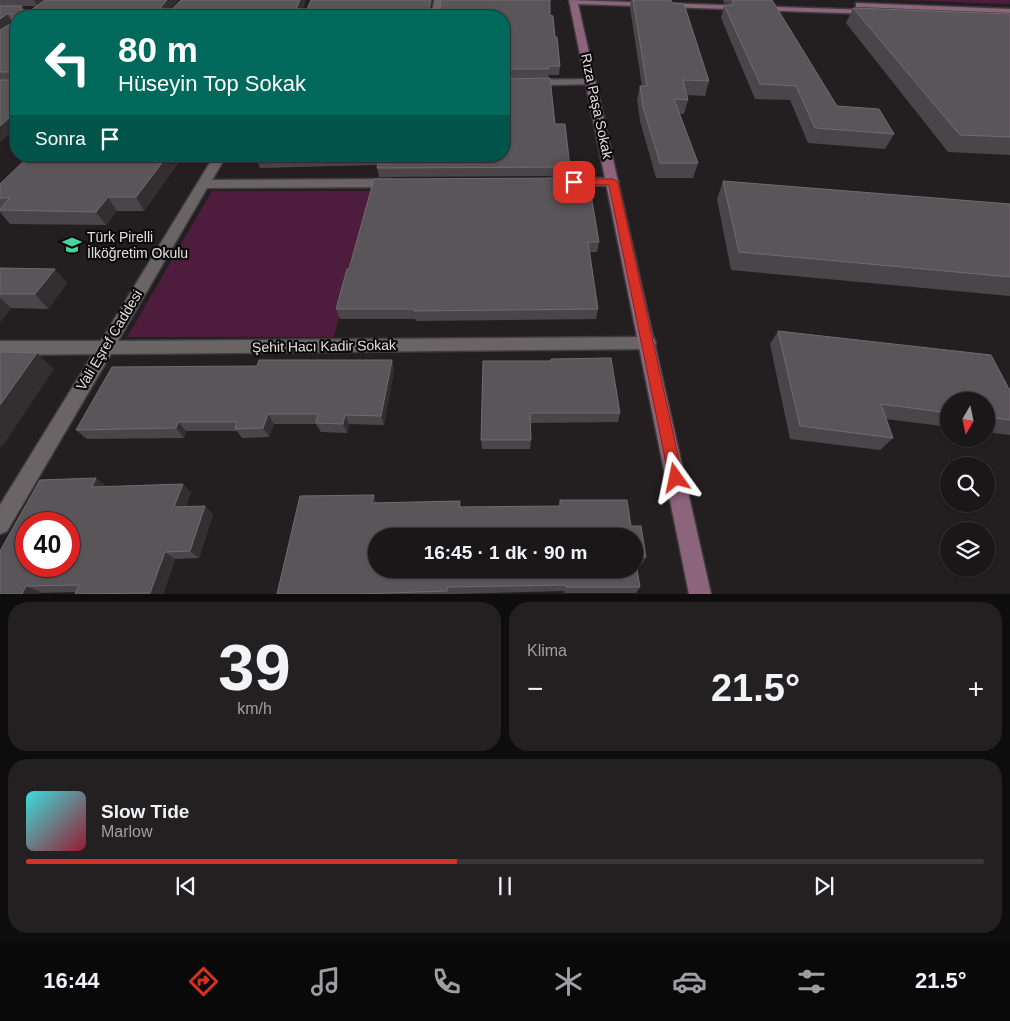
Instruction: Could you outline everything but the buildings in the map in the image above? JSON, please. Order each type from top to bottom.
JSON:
[{"type":"street","points":[[720,0],[1010,11]]},
{"type":"street","points":[[574,1],[1010,17]]},
{"type":"street","name":"Rıza Paşa Sokak","points":[[574,1],[700,594]]},
{"type":"street","points":[[510,83],[592,82]]},
{"type":"street","name":"Vali Eşref Caddesi","points":[[0,524],[216,162]]},
{"type":"street","points":[[535,182],[613,182]]},
{"type":"street","points":[[203,184],[408,183]]},
{"type":"street","name":"Şehit Hacı Kadir Sokak","points":[[0,348],[648,343]]},
{"type":"shaded area","points":[[900,0],[1010,0],[1010,4]]},
{"type":"shaded area","points":[[212,191],[373,191],[334,337],[127,337]]},
{"type":"place","name":"Türk Pirelli İlköğretim Okulu","points":[[72,245]]},
{"type":"route","points":[[574,182],[613,182],[676,478]]}]
